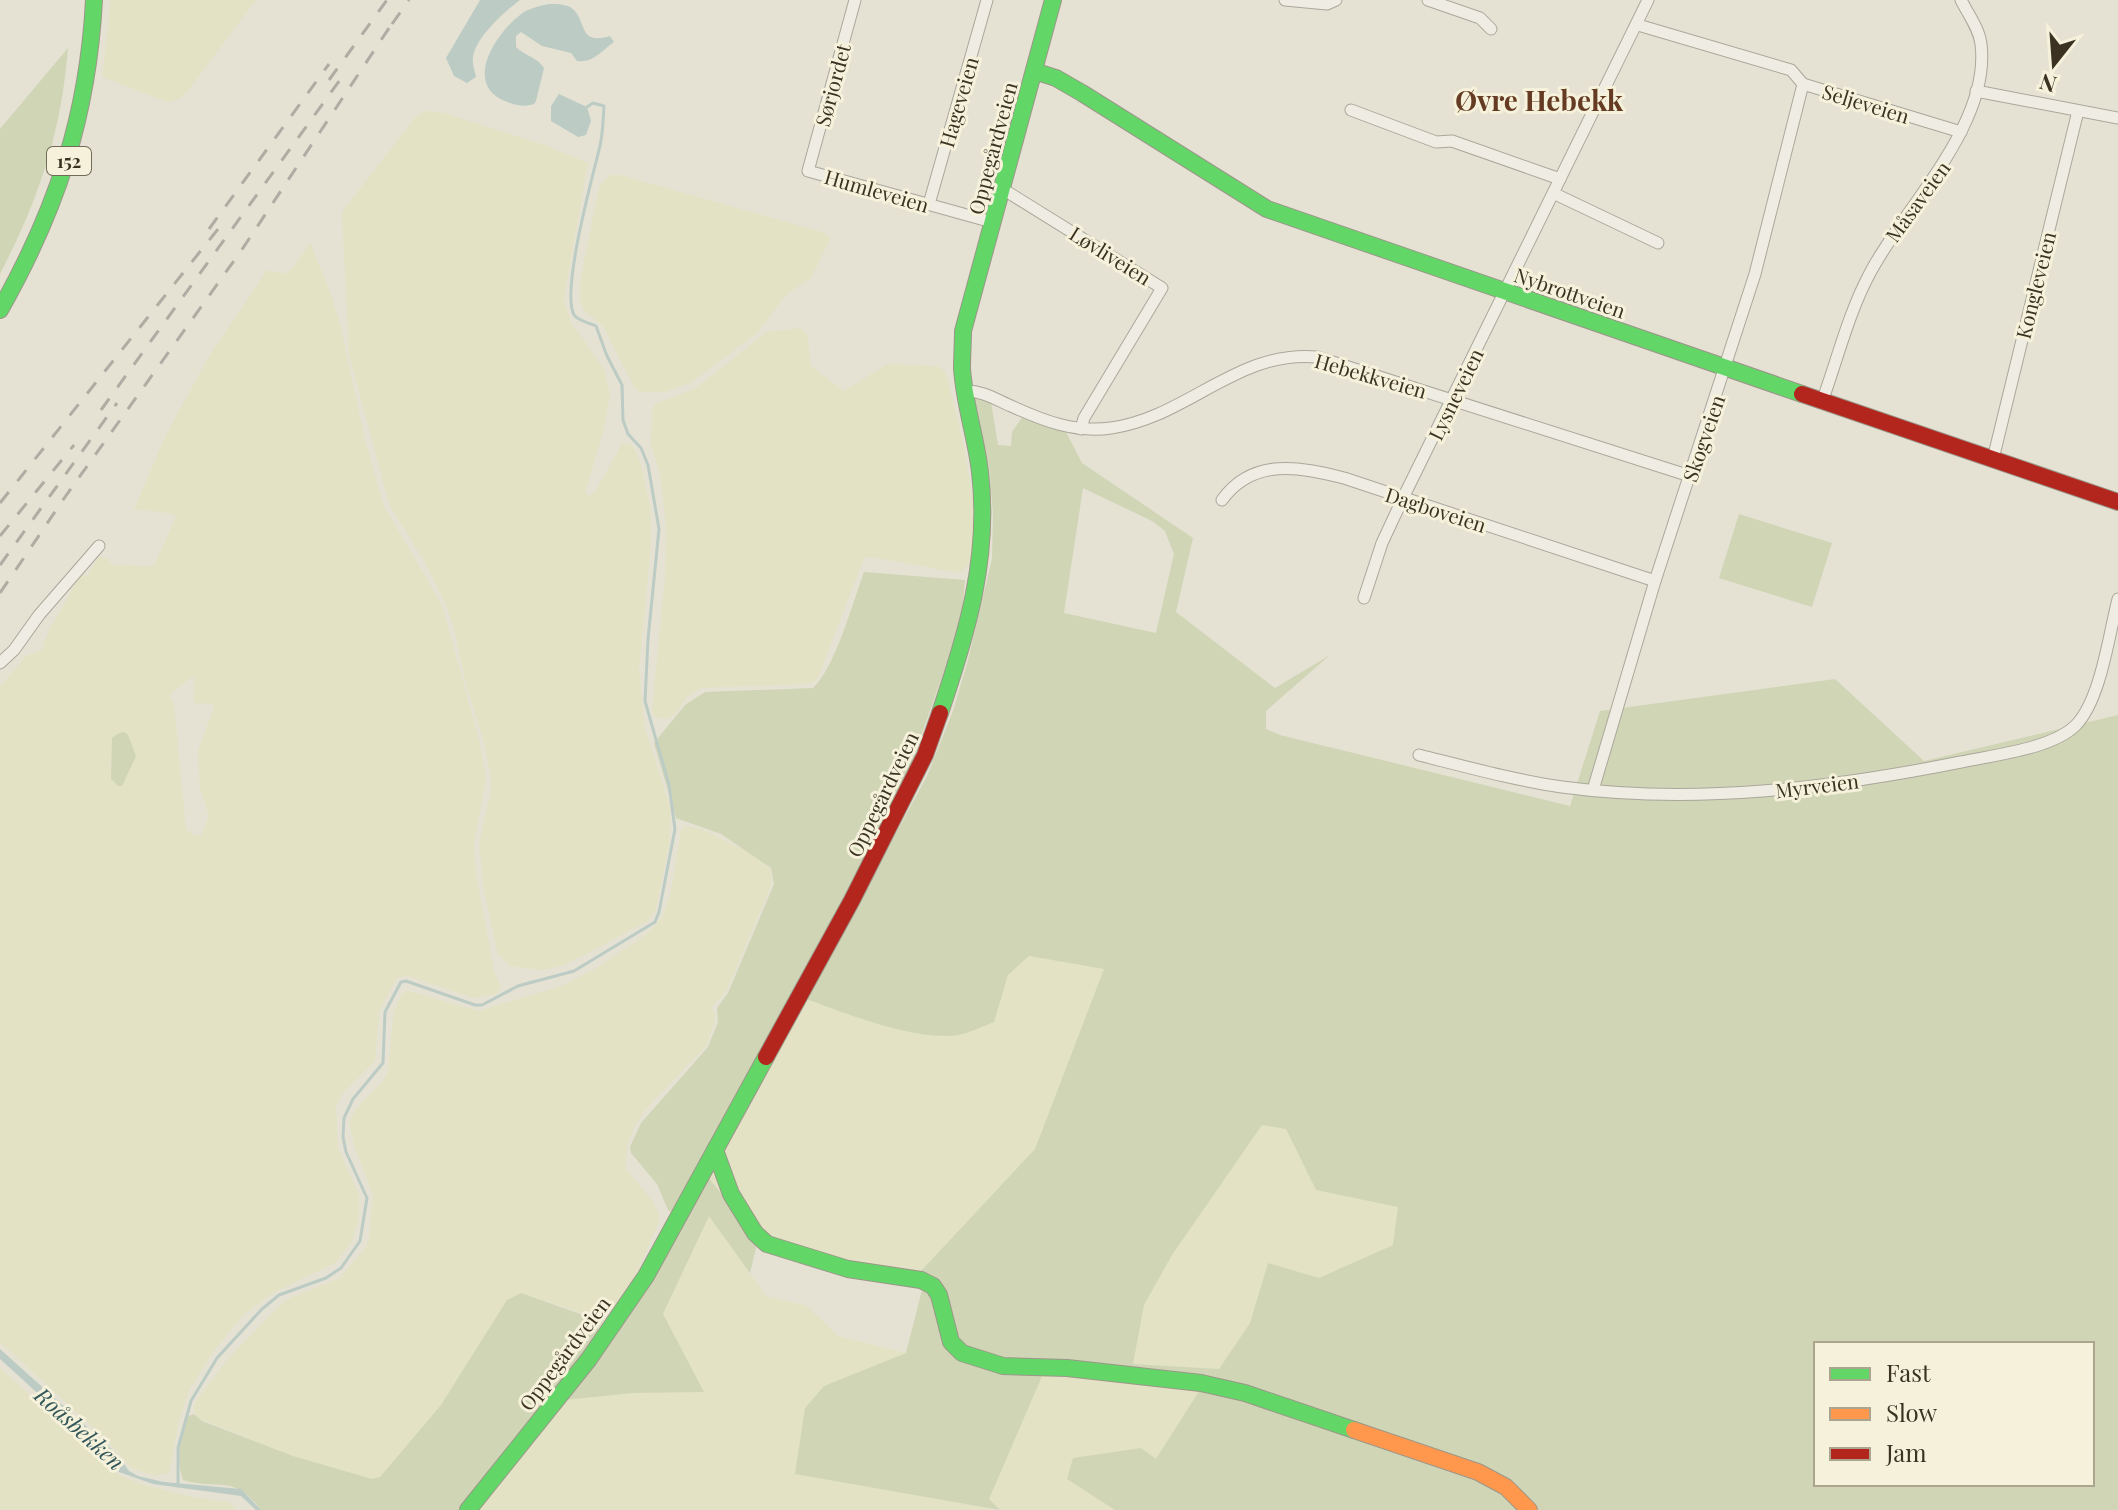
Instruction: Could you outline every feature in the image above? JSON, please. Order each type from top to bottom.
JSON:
[{"type":"street","name":"152","points":[[0,310],[50,214],[72,151],[91,61],[94,0]]},
{"type":"street","name":"Sørjordet","points":[[808,171],[855,0]]},
{"type":"street","name":"Hageveien","points":[[929,204],[987,0]]},
{"type":"street","name":"Oppegårdveien","points":[[468,1510],[589,1359],[672,1232],[852,900],[925,755],[959,657],[979,578],[982,515],[980,472],[961,362],[963,331],[1053,0]]},
{"type":"street","points":[[1285,0],[1327,4],[1336,0]]},
{"type":"street","points":[[1428,0],[1480,18],[1491,29]]},
{"type":"street","name":"Lysneveien","points":[[1364,598],[1382,543],[1403,498],[1648,0]]},
{"type":"street","name":"Måsaveien","points":[[1823,399],[1855,305],[1869,275],[1902,219],[1944,164],[1961,132],[1976,91],[1981,43],[1975,24],[1961,0]]},
{"type":"street","name":"Seljeveien","points":[[1638,25],[1791,70],[1803,84],[1961,132]]},
{"type":"street","name":"Nybrottveien","points":[[1034,71],[1056,78],[1082,93],[1267,209],[1328,233],[1727,366],[2118,502]]},
{"type":"street","name":"Skogveien","points":[[1593,790],[1655,581],[1755,274],[1803,84]]},
{"type":"street","points":[[1976,91],[2118,118]]},
{"type":"street","points":[[1351,110],[1436,142],[1452,141],[1560,179]]},
{"type":"street","name":"Kongleveien","points":[[1993,459],[2078,111]]},
{"type":"street","name":"Humleveien","points":[[808,171],[992,222]]},
{"type":"street","name":"Løvliveien","points":[[1001,188],[1162,288],[1084,418],[1081,429]]},
{"type":"street","points":[[1553,193],[1658,243]]},
{"type":"street","name":"Hebekkveien","points":[[965,391],[981,393],[1057,425],[1081,429],[1112,428],[1138,422],[1263,361],[1287,356],[1327,359],[1690,476]]},
{"type":"street","name":"Dagboveien","points":[[1222,500],[1244,478],[1283,467],[1307,469],[1344,478],[1655,581]]},
{"type":"street","points":[[0,663],[99,546]]},
{"type":"street","name":"Myrveien","points":[[1419,755],[1519,779],[1593,790],[1713,794],[1796,789],[1944,765],[2047,742],[2069,731],[2085,713],[2118,599]]},
{"type":"street","points":[[715,1150],[731,1194],[755,1233],[767,1244],[848,1269],[921,1280],[933,1286],[939,1295],[951,1342],[962,1353],[1003,1366],[1140,1375],[1201,1383],[1245,1393],[1478,1472],[1506,1487],[1529,1510]]},
{"type":"green space","points":[[111,0],[256,0],[187,92],[168,102],[102,77]]},
{"type":"green space","points":[[68,48],[60,109],[46,165],[26,219],[0,274],[0,129]]},
{"type":"green space","points":[[425,111],[444,113],[544,145],[588,163],[564,299],[570,321],[604,369],[610,394],[604,429],[585,493],[590,496],[595,492],[622,444],[628,443],[633,446],[641,464],[650,506],[651,545],[639,670],[645,729],[671,810],[669,845],[656,909],[648,921],[564,965],[543,970],[510,966],[498,954],[484,892],[479,844],[491,791],[484,742],[445,603],[423,559],[389,504],[349,354],[342,212],[414,119]]},
{"type":"green space","points":[[611,175],[825,233],[830,239],[811,278],[788,293],[756,334],[690,383],[665,392],[641,392],[636,390],[603,326],[584,310],[580,300],[580,282],[598,192],[600,184]]},
{"type":"green space","points":[[310,243],[341,328],[366,444],[384,506],[442,605],[480,743],[486,779],[474,843],[476,873],[494,971],[501,987],[497,994],[473,998],[408,976],[397,977],[379,1012],[375,1061],[343,1093],[336,1106],[338,1148],[359,1195],[359,1219],[352,1242],[335,1263],[273,1293],[241,1317],[189,1390],[179,1420],[169,1473],[156,1476],[131,1468],[107,1440],[0,1342],[0,687],[26,656],[45,648],[42,646],[51,627],[81,574],[87,576],[99,557],[107,558],[112,565],[154,566],[176,517],[169,513],[134,509],[166,435],[208,358],[267,270],[284,274],[294,267]],"holes":[[[194,676],[194,703],[212,704],[214,707],[198,751],[200,788],[209,816],[201,836],[186,829],[174,703],[169,695]],[[128,735],[136,756],[122,785],[114,784],[110,764]]]},
{"type":"green space","points":[[800,328],[807,334],[811,366],[844,391],[888,364],[937,366],[945,371],[962,437],[974,507],[969,564],[960,573],[864,558],[817,680],[807,684],[700,688],[688,696],[673,716],[667,719],[657,717],[652,709],[665,577],[666,527],[660,474],[651,444],[652,409],[655,404],[696,388],[767,332]]},
{"type":"green space","points":[[975,398],[991,402],[998,445],[1011,446],[1012,432],[1023,416],[1066,432],[1082,463],[1193,538],[1176,612],[1275,688],[1330,655],[1266,711],[1266,729],[1570,806],[1600,711],[1835,679],[1924,761],[2118,715],[2118,1510],[1115,1510],[1067,1479],[1073,1458],[1141,1448],[1156,1459],[1201,1388],[1043,1374],[989,1499],[1000,1510],[795,1474],[805,1408],[824,1386],[906,1353],[922,1290],[921,1271],[1035,1149],[1104,969],[1029,956],[1008,975],[994,1022],[958,1035],[941,1036],[901,1030],[806,999],[927,776],[953,711],[992,559],[993,514],[989,467]],"holes":[[[1083,488],[1152,521],[1165,531],[1174,554],[1156,633],[1064,613]],[[1262,1125],[1286,1129],[1316,1190],[1398,1207],[1393,1245],[1319,1278],[1268,1263],[1250,1323],[1219,1369],[1133,1364],[1144,1305],[1172,1255]]]},
{"type":"green space","points":[[1739,514],[1832,543],[1812,607],[1719,578]]},
{"type":"green space","points":[[864,572],[965,580],[963,605],[950,654],[909,770],[829,926],[690,1178],[675,1211],[671,1212],[657,1184],[631,1153],[630,1147],[641,1123],[708,1047],[718,1022],[717,1008],[728,993],[774,884],[771,868],[721,834],[676,818],[654,743],[685,705],[705,692],[813,688],[829,666]]},
{"type":"green space","points":[[124,732],[136,756],[122,786],[118,786],[111,779],[112,738]]},
{"type":"green space","points":[[685,826],[702,829],[746,851],[769,868],[771,886],[726,992],[711,1007],[715,1021],[706,1046],[644,1111],[627,1146],[626,1169],[652,1200],[659,1214],[659,1222],[636,1274],[617,1304],[605,1313],[591,1316],[521,1293],[509,1298],[441,1405],[380,1477],[372,1479],[293,1456],[198,1418],[193,1409],[198,1398],[229,1358],[275,1310],[290,1298],[340,1278],[365,1248],[369,1238],[373,1195],[355,1148],[349,1121],[388,1072],[394,1011],[402,994],[408,991],[479,1011],[564,985],[595,969],[646,935],[662,918],[670,896],[681,830]]},
{"type":"green space","points":[[1029,956],[1104,969],[1035,1149],[921,1271],[832,1258],[758,1240],[708,1177],[806,999],[863,1020],[922,1033],[994,1022],[1008,975]]},
{"type":"green space","points":[[1262,1125],[1286,1129],[1316,1190],[1398,1207],[1393,1245],[1319,1278],[1268,1263],[1250,1323],[1219,1369],[1133,1364],[1144,1305],[1172,1255]]},
{"type":"green space","points":[[708,1177],[758,1240],[750,1273],[709,1216],[663,1314],[704,1392],[632,1393],[565,1400]]},
{"type":"green space","points":[[709,1215],[766,1296],[807,1306],[838,1336],[906,1353],[824,1386],[805,1408],[992,1510],[475,1510],[559,1400],[632,1393],[703,1392],[663,1315]]},
{"type":"green space","points":[[521,1293],[583,1315],[605,1313],[598,1329],[602,1336],[461,1510],[261,1510],[234,1487],[183,1480],[179,1463],[181,1440],[188,1416],[194,1414],[202,1421],[293,1456],[372,1479],[380,1477],[441,1405],[507,1300]]},
{"type":"green space","points":[[0,1368],[119,1475],[192,1497],[228,1502],[237,1510],[0,1510]]},
{"type":"green space","points":[[1043,1374],[1201,1388],[1156,1460],[1115,1510],[1000,1510],[989,1499]]},
{"type":"water","points":[[480,0],[520,0],[479,41],[473,57],[476,77],[467,83],[454,76],[446,58]]},
{"type":"water","points":[[549,4],[572,8],[588,35],[593,38],[610,36],[614,42],[593,58],[577,61],[571,53],[542,46],[521,32],[516,36],[516,47],[544,68],[536,101],[522,106],[495,96],[487,86],[485,74],[492,48],[520,15]]},
{"type":"water","points":[[559,94],[587,107],[591,121],[586,135],[578,137],[551,121],[551,106]]},
{"type":"water","name":"Roåsbekken","points":[[0,1349],[117,1454],[129,1471],[164,1482],[241,1489],[261,1510],[256,1510],[241,1496],[153,1484],[119,1472],[113,1462],[0,1359]]},
{"type":"waterway","points":[[178,1486],[178,1448],[191,1401],[217,1358],[279,1295],[326,1278],[341,1268],[360,1241],[367,1198],[346,1152],[344,1118],[353,1099],[383,1063],[385,1012],[401,982],[482,1005],[518,986],[574,971],[655,922],[659,912],[675,829],[669,785],[645,701],[659,529],[648,465],[641,448],[628,434],[623,420],[622,385],[596,326],[576,317],[571,302],[574,260],[603,128],[604,106],[593,103],[587,107]]},
{"type":"railway","points":[[329,80],[387,0]]},
{"type":"railway","points":[[392,24],[409,0]]},
{"type":"railway","points":[[0,593],[241,251],[397,16]]},
{"type":"railway","points":[[209,229],[329,64]]},
{"type":"railway","points":[[101,410],[345,73]]},
{"type":"railway","points":[[0,503],[222,224]]},
{"type":"railway","points":[[0,565],[117,403]]},
{"type":"railway","points":[[0,536],[74,445]]},
{"type":"traffic: fast","points":[[0,310],[38,235],[66,161],[85,83],[94,0]]},
{"type":"traffic: fast","points":[[940,713],[974,595],[982,535],[980,472],[963,381],[963,331],[1053,0]]},
{"type":"traffic: fast","points":[[1034,71],[1056,78],[1082,93],[1267,209],[1802,394]]},
{"type":"traffic: fast","points":[[468,1510],[589,1359],[646,1276],[766,1057]]},
{"type":"traffic: fast","points":[[715,1150],[731,1194],[755,1233],[767,1244],[848,1269],[921,1280],[933,1286],[939,1295],[951,1342],[962,1353],[1003,1366],[1067,1368],[1201,1383],[1245,1393],[1354,1430]]},
{"type":"traffic: slow","points":[[1354,1430],[1478,1472],[1506,1487],[1529,1510]]},
{"type":"traffic: jam","points":[[1802,394],[2118,502]]},
{"type":"traffic: jam","points":[[766,1057],[852,900],[925,755],[940,713]]},
{"type":"district","name":"Øvre Hebekk","points":[[1539,99]]}]
